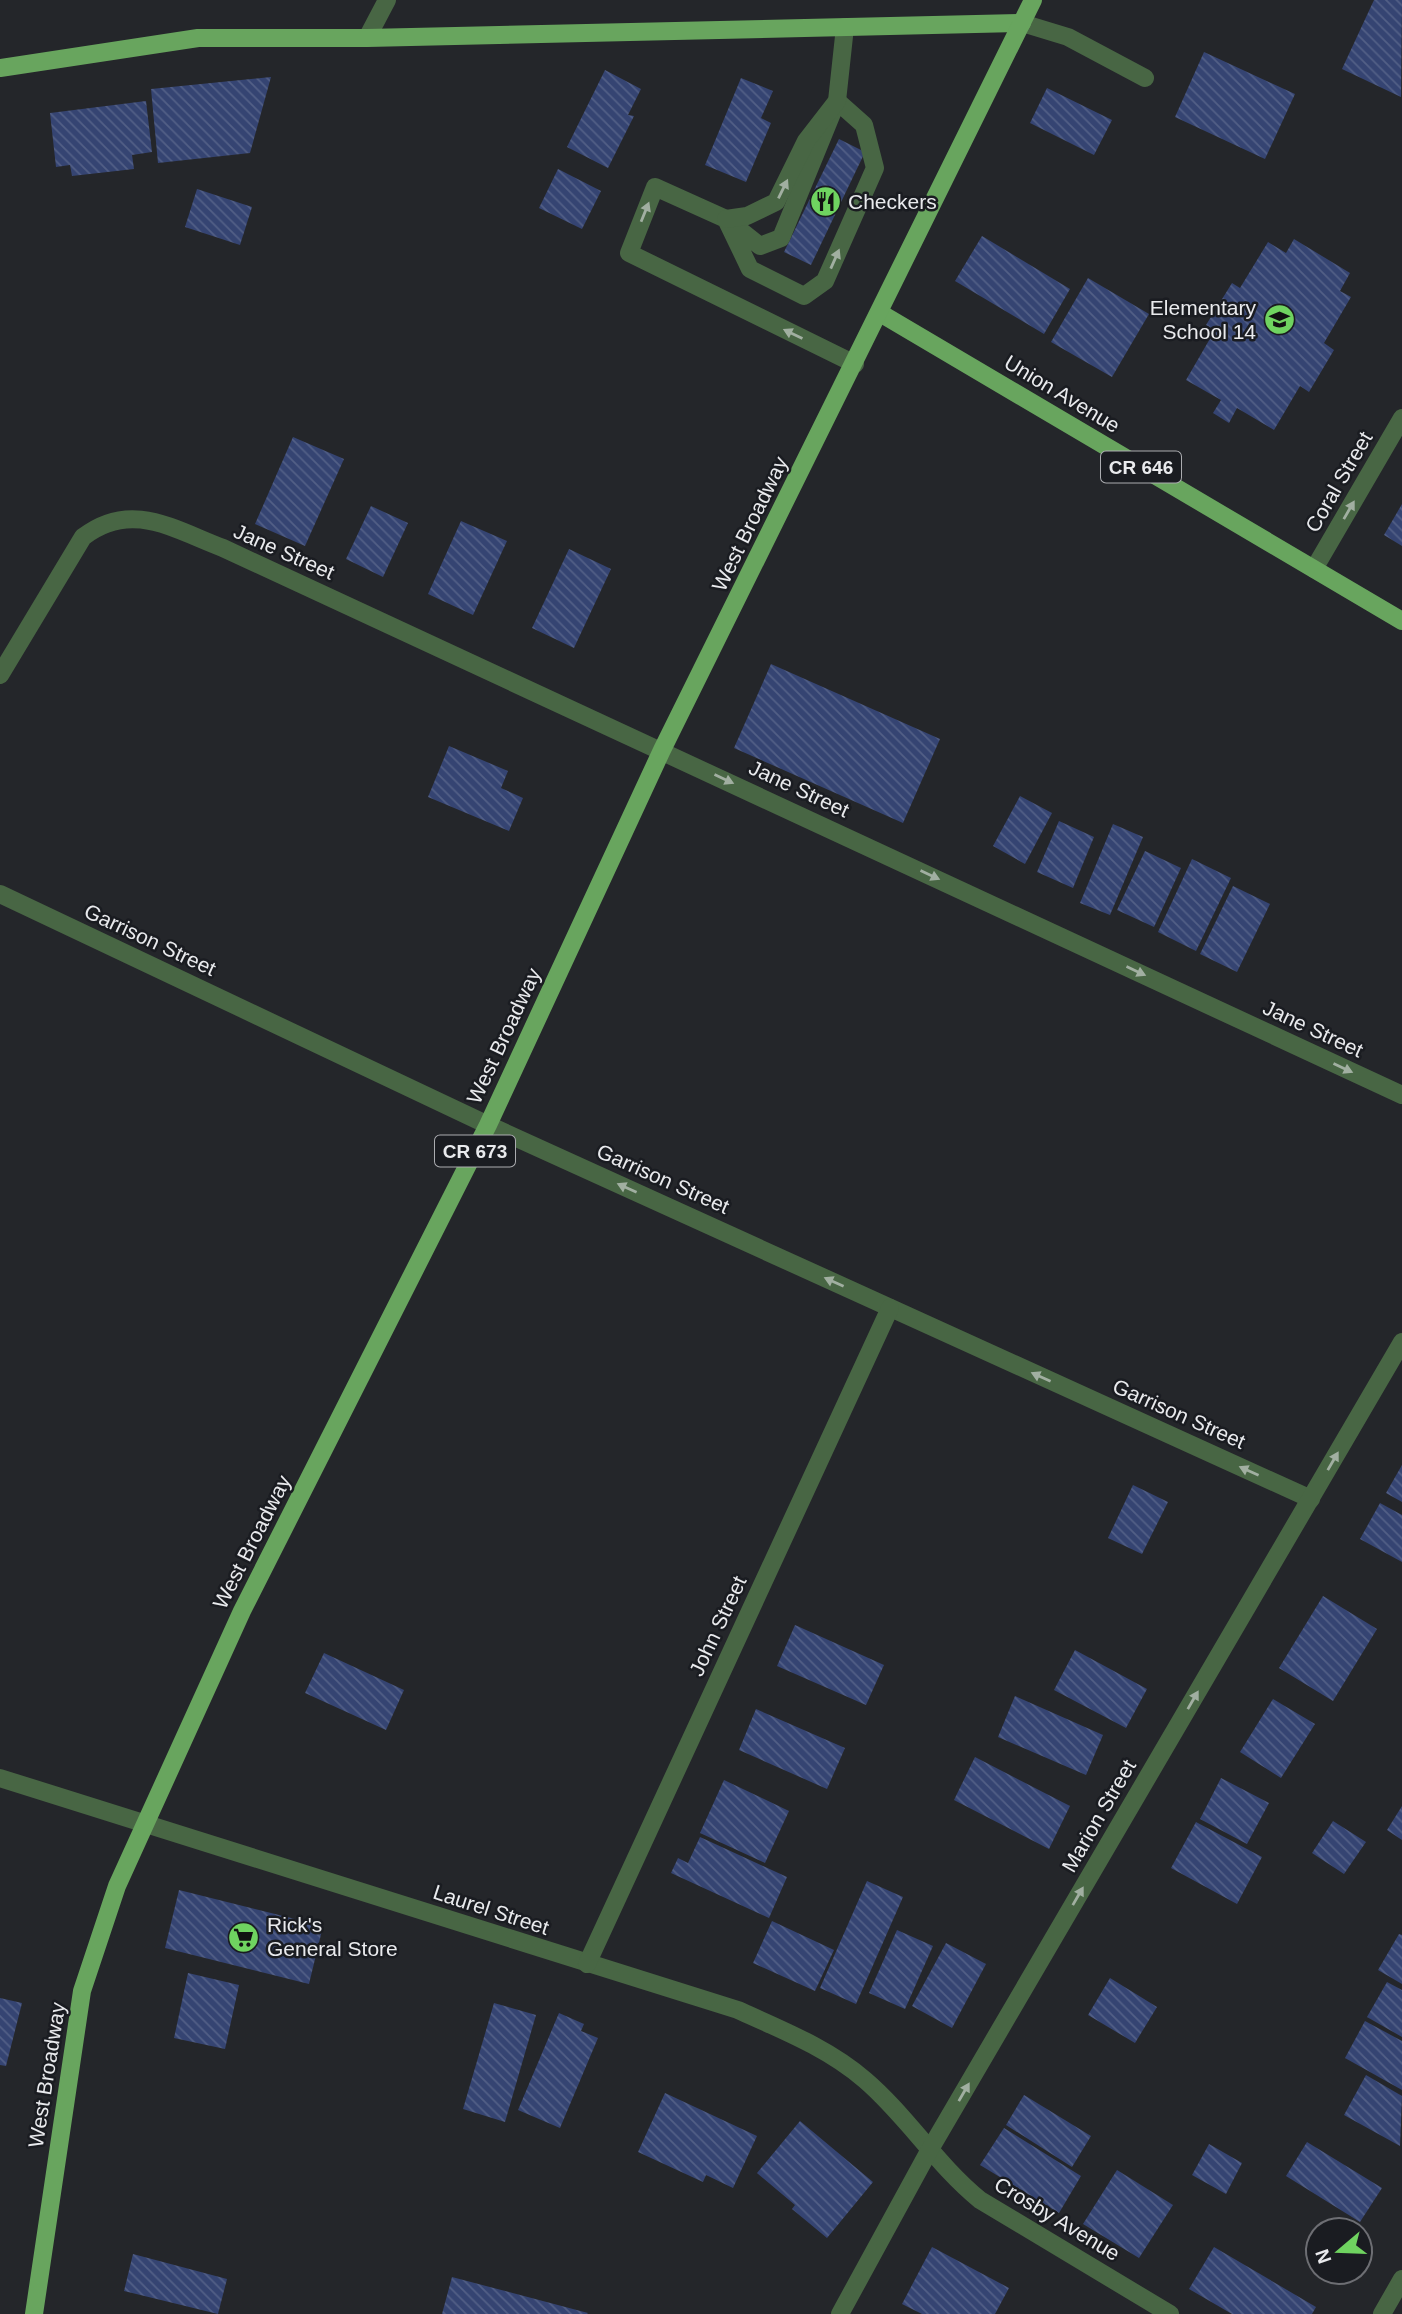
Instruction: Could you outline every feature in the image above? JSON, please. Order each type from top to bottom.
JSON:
[{"type":"main road","name":"West Broadway","points":[[34,2314],[82,1991],[117,1886],[242,1611],[488,1125],[662,750],[1033,0]]},
{"type":"main road","points":[[0,68],[198,38],[367,38],[1022,23]]},
{"type":"main road","name":"Union Avenue","points":[[880,313],[1402,621]]},
{"type":"street","points":[[367,38],[387,0]]},
{"type":"street","points":[[1022,23],[1068,37],[1145,78]]},
{"type":"street","points":[[845,27],[837,101],[781,238],[760,246],[726,219],[656,187],[629,253],[855,364]]},
{"type":"street","points":[[726,219],[750,269],[804,296],[825,281],[876,168],[864,125],[837,101]]},
{"type":"street","points":[[726,219],[747,216],[776,202],[806,141],[837,101]]},
{"type":"street","name":"Coral Street","points":[[1314,569],[1402,418]]},
{"type":"street","name":"Jane Street","points":[[0,675],[72,551],[83,537],[100,524],[116,518],[144,518],[223,548],[1402,1095]]},
{"type":"street","name":"Garrison Street","points":[[0,894],[488,1125],[1311,1499]]},
{"type":"street","name":"John Street","points":[[587,1964],[890,1308]]},
{"type":"street","name":"Marion Street","points":[[840,2314],[929,2151],[1402,1342]]},
{"type":"street","name":"Laurel Street","points":[[0,1778],[738,2010],[809,2043],[866,2080],[929,2151]]},
{"type":"street","name":"Crosby Avenue","points":[[929,2151],[980,2200],[1170,2314]]},
{"type":"street","points":[[1382,2314],[1402,2279]]},
{"type":"building","points":[[1374,0],[1402,0],[1401,97],[1342,69]]},
{"type":"building","points":[[1204,52],[1295,94],[1265,159],[1175,117]]},
{"type":"building","points":[[605,70],[641,89],[628,115],[634,116],[608,168],[567,147]]},
{"type":"building","points":[[271,77],[250,153],[158,163],[151,89]]},
{"type":"building","points":[[741,78],[773,91],[761,118],[771,123],[746,182],[705,165]]},
{"type":"building","points":[[1047,88],[1112,120],[1094,155],[1030,123]]},
{"type":"building","points":[[146,101],[152,152],[132,155],[134,169],[72,176],[70,165],[56,167],[50,113]]},
{"type":"building","name":"Checkers","points":[[839,139],[865,152],[811,265],[784,252]]},
{"type":"building","points":[[558,169],[601,191],[582,229],[539,208]]},
{"type":"building","points":[[197,189],[252,207],[240,245],[185,227]]},
{"type":"building","points":[[982,236],[1070,289],[1044,334],[955,281]]},
{"type":"building","points":[[1294,239],[1350,273],[1340,291],[1351,297],[1324,343],[1334,350],[1309,392],[1300,386],[1274,430],[1237,408],[1229,423],[1213,413],[1221,400],[1186,380],[1215,330],[1206,325],[1232,283],[1240,288],[1268,242],[1286,253]]},
{"type":"building","points":[[1088,278],[1149,314],[1112,377],[1051,342]]},
{"type":"building","points":[[293,437],[344,459],[305,546],[255,524]]},
{"type":"building","points":[[1402,504],[1402,546],[1384,535]]},
{"type":"building","points":[[371,506],[408,523],[383,577],[346,559]]},
{"type":"building","points":[[461,521],[507,541],[473,615],[428,594]]},
{"type":"building","points":[[569,549],[611,569],[574,648],[532,628]]},
{"type":"building","points":[[771,664],[940,739],[903,823],[734,748]]},
{"type":"building","points":[[449,746],[508,771],[501,788],[523,798],[509,831],[428,797]]},
{"type":"building","points":[[1020,796],[1052,813],[1025,864],[993,846]]},
{"type":"building","points":[[1059,821],[1094,837],[1073,888],[1037,872]]},
{"type":"building","points":[[1113,824],[1143,837],[1110,915],[1080,903]]},
{"type":"building","points":[[1145,851],[1181,868],[1154,927],[1117,910]]},
{"type":"building","points":[[1192,859],[1231,878],[1196,951],[1158,932]]},
{"type":"building","points":[[1233,886],[1270,904],[1237,972],[1200,954]]},
{"type":"building","points":[[1402,1465],[1402,1502],[1386,1493]]},
{"type":"building","points":[[1133,1485],[1168,1502],[1142,1554],[1108,1538]]},
{"type":"building","points":[[1380,1503],[1402,1515],[1402,1562],[1360,1539]]},
{"type":"building","points":[[1323,1596],[1377,1629],[1333,1701],[1279,1668]]},
{"type":"building","points":[[795,1625],[884,1665],[866,1705],[777,1666]]},
{"type":"building","points":[[1075,1650],[1147,1689],[1126,1728],[1054,1690]]},
{"type":"building","points":[[324,1653],[404,1690],[386,1730],[305,1693]]},
{"type":"building","points":[[1015,1696],[1103,1735],[1086,1775],[998,1737]]},
{"type":"building","points":[[1273,1699],[1315,1724],[1281,1778],[1240,1752]]},
{"type":"building","points":[[756,1709],[845,1748],[827,1789],[739,1750]]},
{"type":"building","points":[[975,1757],[1070,1806],[1049,1849],[954,1800]]},
{"type":"building","points":[[1221,1778],[1269,1803],[1247,1844],[1200,1819]]},
{"type":"building","points":[[724,1780],[789,1811],[765,1863],[700,1833]]},
{"type":"building","points":[[1402,1806],[1402,1840],[1387,1830]]},
{"type":"building","points":[[1333,1821],[1366,1842],[1344,1874],[1312,1853]]},
{"type":"building","points":[[1196,1822],[1262,1857],[1237,1904],[1171,1868]]},
{"type":"building","points":[[700,1837],[787,1877],[769,1918],[671,1873],[678,1858],[688,1863]]},
{"type":"building","points":[[867,1881],[903,1897],[856,2004],[820,1988]]},
{"type":"building","name":"Rick's General Store","points":[[179,1890],[323,1926],[309,1984],[165,1948]]},
{"type":"building","points":[[772,1921],[834,1950],[815,1991],[753,1963]]},
{"type":"building","points":[[897,1930],[933,1946],[905,2009],[869,1993]]},
{"type":"building","points":[[1399,1934],[1402,1935],[1402,1984],[1378,1970]]},
{"type":"building","points":[[946,1943],[986,1964],[952,2028],[912,2006]]},
{"type":"building","points":[[188,1973],[239,1985],[225,2049],[174,2038]]},
{"type":"building","points":[[1110,1978],[1157,2007],[1135,2043],[1088,2015]]},
{"type":"building","points":[[1387,1982],[1402,1990],[1402,2037],[1367,2017]]},
{"type":"building","points":[[0,1998],[22,2003],[6,2066],[0,2065]]},
{"type":"building","points":[[494,2003],[536,2015],[505,2122],[463,2109]]},
{"type":"building","points":[[559,2013],[584,2024],[581,2031],[598,2038],[560,2128],[518,2110]]},
{"type":"building","points":[[1365,2021],[1402,2041],[1402,2090],[1345,2058]]},
{"type":"building","points":[[1366,2075],[1402,2096],[1400,2146],[1344,2115]]},
{"type":"building","points":[[665,2093],[757,2136],[733,2188],[706,2175],[703,2182],[638,2152]]},
{"type":"building","points":[[1024,2095],[1091,2136],[1072,2167],[1006,2125]]},
{"type":"building","points":[[800,2121],[873,2182],[827,2238],[792,2209],[795,2205],[757,2173]]},
{"type":"building","points":[[1004,2128],[1081,2176],[1059,2213],[980,2165]]},
{"type":"building","points":[[1307,2142],[1382,2188],[1364,2216],[1350,2216],[1286,2176]]},
{"type":"building","points":[[1209,2144],[1242,2163],[1226,2194],[1192,2175]]},
{"type":"building","points":[[1117,2170],[1173,2205],[1139,2258],[1083,2224]]},
{"type":"building","points":[[932,2247],[1009,2288],[995,2314],[922,2314],[902,2304]]},
{"type":"building","points":[[1214,2247],[1316,2307],[1312,2314],[1232,2314],[1189,2289]]},
{"type":"building","points":[[133,2254],[227,2279],[218,2314],[124,2291]]},
{"type":"building","points":[[452,2277],[588,2313],[442,2314]]},
{"type":"place","name":"Checkers","points":[[825,202]]},
{"type":"place","name":"Elementary School 14","points":[[1279,320]]},
{"type":"place","name":"Rick's General Store","points":[[244,1937]]}]
